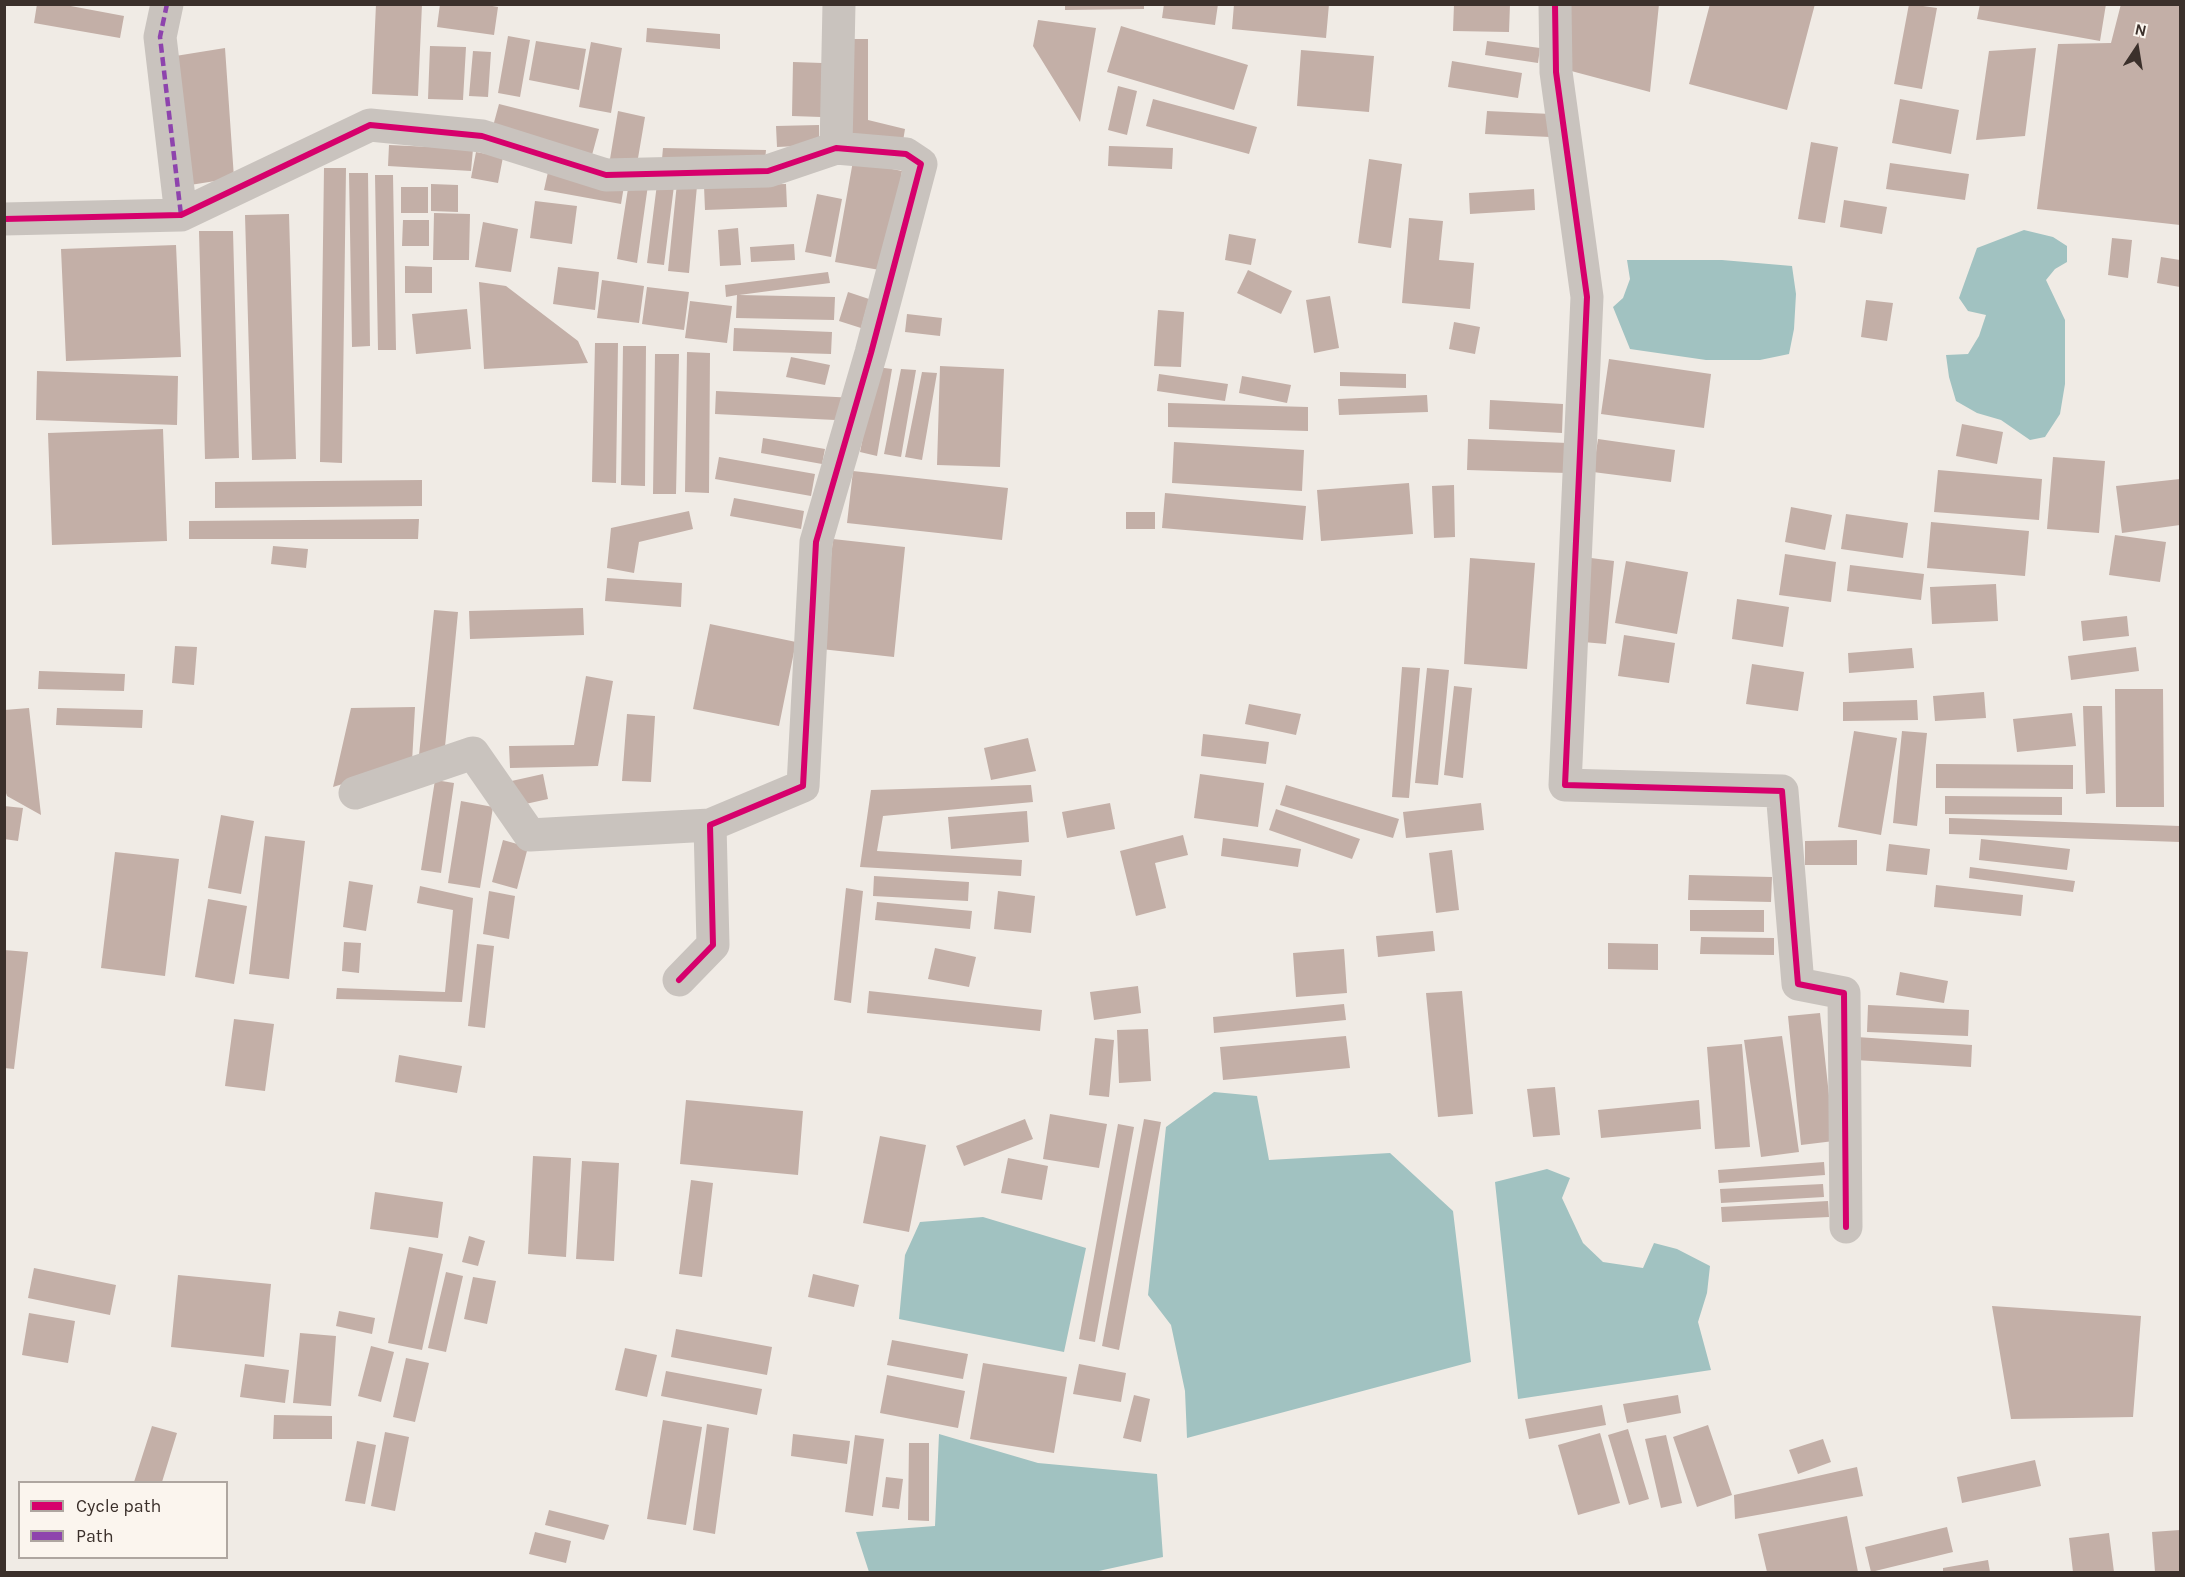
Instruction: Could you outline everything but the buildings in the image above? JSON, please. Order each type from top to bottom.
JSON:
[{"type":"street","points":[[167,4],[160,37],[181,215]]},
{"type":"street","points":[[836,148],[839,4]]},
{"type":"street","points":[[1555,4],[1556,72],[1587,297],[1565,785],[1782,791],[1798,984],[1844,993],[1846,1227]]},
{"type":"street","points":[[4,219],[181,215],[370,125],[482,136],[606,175],[768,171],[836,148],[906,154],[921,164],[871,353],[816,542],[803,786],[710,825],[530,836],[473,753],[355,794]]},
{"type":"street","points":[[679,980],[713,945],[710,825]]},
{"type":"water","points":[[2024,230],[2053,237],[2067,246],[2067,262],[2055,269],[2046,280],[2065,320],[2065,384],[2060,414],[2045,437],[2030,440],[2001,420],[1977,413],[1956,401],[1946,355],[1968,354],[1979,336],[1986,315],[1968,311],[1959,298],[1977,248]]},
{"type":"water","points":[[1627,260],[1722,260],[1792,266],[1796,294],[1794,329],[1789,354],[1760,360],[1706,360],[1630,349],[1613,307],[1623,298],[1630,279]]},
{"type":"water","points":[[1214,1092],[1257,1096],[1269,1160],[1390,1153],[1453,1211],[1471,1362],[1187,1438],[1185,1391],[1171,1325],[1148,1295],[1166,1127]]},
{"type":"water","points":[[1547,1169],[1570,1178],[1562,1198],[1583,1243],[1603,1262],[1643,1268],[1654,1243],[1677,1249],[1710,1266],[1707,1293],[1698,1322],[1711,1370],[1518,1399],[1495,1182]]},
{"type":"water","points":[[983,1217],[1086,1248],[1064,1352],[899,1319],[905,1255],[920,1222]]},
{"type":"water","points":[[939,1434],[1038,1463],[1157,1474],[1163,1557],[1094,1572],[869,1572],[856,1532],[935,1526]]},
{"type":"marked path","points":[[167,4],[160,37],[181,215]]},
{"type":"cycle path","points":[[1555,4],[1556,72],[1587,297],[1565,785],[1782,791],[1798,984],[1844,993],[1846,1227]]},
{"type":"cycle path","points":[[4,219],[181,215],[370,125],[482,136],[606,175],[768,171],[836,148],[906,154],[921,164],[871,353],[816,542],[803,786],[710,825],[713,945],[679,980]]}]
